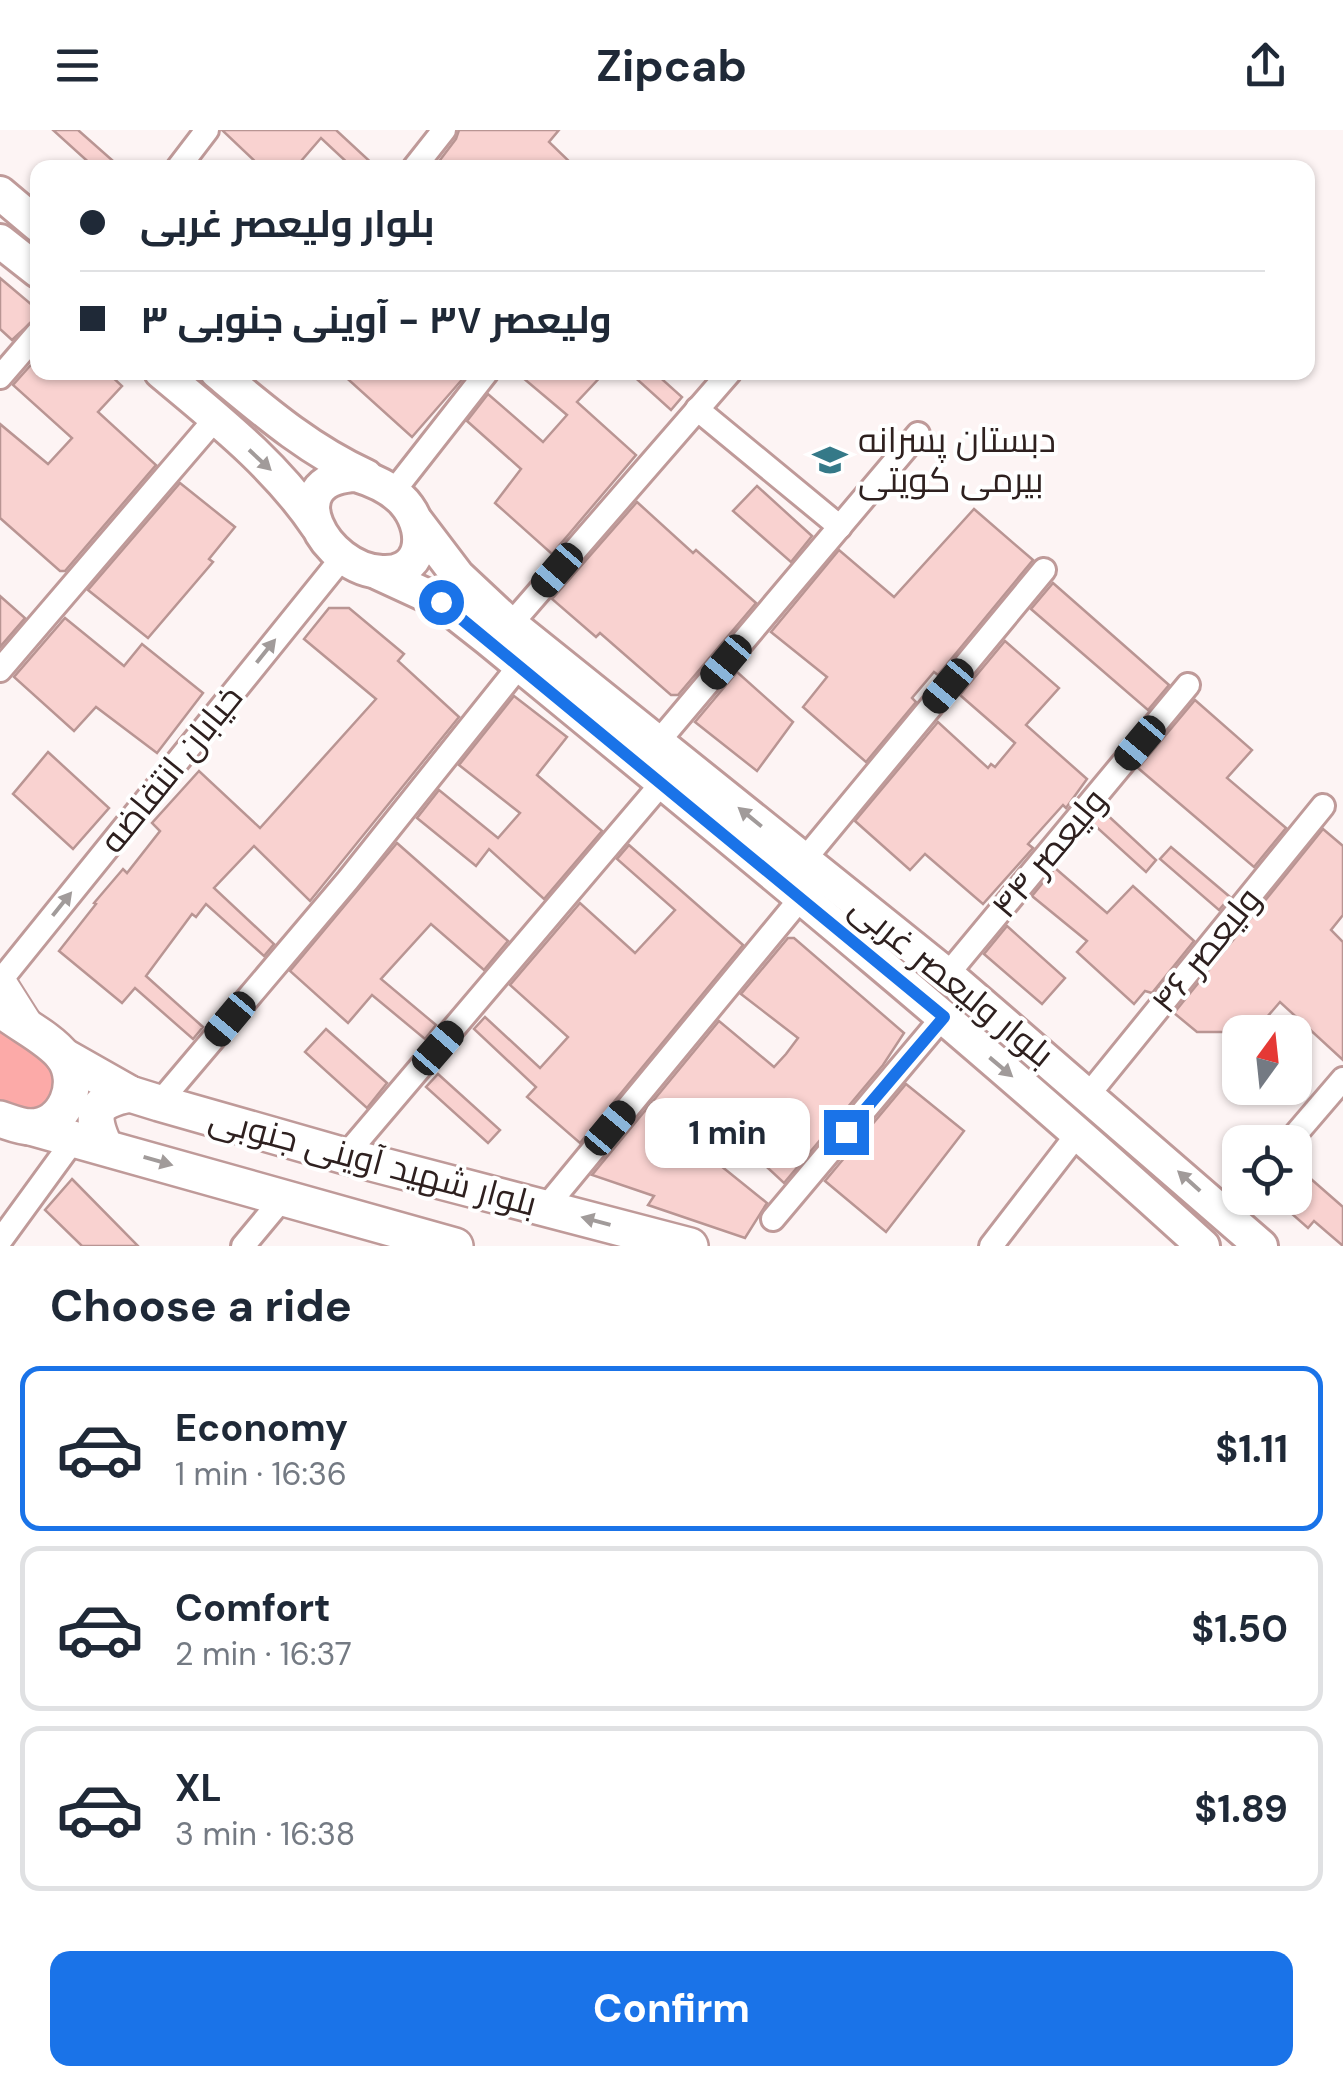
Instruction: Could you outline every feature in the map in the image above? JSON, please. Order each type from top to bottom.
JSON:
[{"type":"main road","points":[[0,193],[30,218]]},
{"type":"main road","points":[[0,241],[30,265]]},
{"type":"main road","points":[[171,380],[295,494],[327,543],[342,558],[359,568],[378,572],[396,572],[410,565],[418,554],[421,539],[407,505],[384,486],[330,460],[292,435],[235,380]]},
{"type":"main road","points":[[317,526],[312,510],[324,483],[338,476],[356,476],[384,486]]},
{"type":"main road","name":"بلوار ولیعصر غربی","points":[[417,522],[458,576],[510,624],[947,975],[1088,1094],[1222,1197]]},
{"type":"main road","name":"بلوار ولیعصر غربی","points":[[378,572],[441,602],[520,665],[944,1017],[1079,1132],[1203,1246]]},
{"type":"main road","name":"بلوار شهید آوینی جنوبی","points":[[0,1012],[63,1056],[144,1098],[345,1156],[690,1246]]},
{"type":"main road","points":[[15,1123],[48,1122],[61,1113],[68,1103],[70,1073],[63,1056]]},
{"type":"main road","points":[[90,1142],[96,1127],[94,1114],[102,1103],[144,1098]]},
{"type":"main road","name":"بلوار شهید آوینی جنوبی","points":[[15,1123],[455,1246]]},
{"type":"main road","name":"بلوار ولیعصر غربی","points":[[1240,1215],[1261,1246]]},
{"type":"street","points":[[184,160],[208,130]]},
{"type":"street","points":[[420,160],[444,130]]},
{"type":"street","points":[[0,377],[30,343]]},
{"type":"street","points":[[384,486],[481,380]]},
{"type":"street","points":[[510,624],[723,380]]},
{"type":"street","points":[[697,409],[840,528]]},
{"type":"street","points":[[0,670],[216,418]]},
{"type":"street","points":[[658,742],[918,434]]},
{"type":"street","name":"خیابان انتفاضه","points":[[0,980],[342,558]]},
{"type":"street","points":[[804,860],[1044,570]]},
{"type":"street","points":[[144,1098],[348,880],[520,665]]},
{"type":"street","name":"ولیعصر ۴۴","points":[[947,975],[1188,685]]},
{"type":"street","points":[[345,1156],[662,782]]},
{"type":"street","name":"ولیعصر ۴۶","points":[[1088,1094],[1323,806]]},
{"type":"street","points":[[546,1208],[801,898]]},
{"type":"street","points":[[0,980],[35,1034]]},
{"type":"street","points":[[773,1219],[944,1017]]},
{"type":"street","points":[[1304,1125],[1343,1079]]},
{"type":"street","points":[[991,1246],[1079,1132]]},
{"type":"street","points":[[0,1242],[90,1142]]},
{"type":"street","points":[[244,1246],[283,1198]]},
{"type":"shaded area","points":[[0,1023],[54,1073],[51,1099],[44,1110],[30,1112],[0,1105]]},
{"type":"building","points":[[53,130],[78,130],[112,160],[86,160]]},
{"type":"building","points":[[222,130],[336,130],[368,160],[344,160],[321,138],[302,160],[254,160]]},
{"type":"building","points":[[459,130],[559,130],[549,142],[568,160],[440,160]]},
{"type":"building","points":[[0,278],[30,303],[30,323],[12,340],[0,329]]},
{"type":"building","points":[[30,366],[30,380],[116,380],[122,386],[98,412],[156,465],[65,571],[60,571],[0,518],[0,424],[48,464],[72,438],[13,385]]},
{"type":"building","points":[[349,380],[462,380],[412,437]]},
{"type":"building","points":[[525,380],[598,380],[577,402],[636,455],[552,554],[495,503],[521,469],[467,421],[488,394],[543,442],[567,415]]},
{"type":"building","points":[[638,380],[663,380],[682,397],[671,410]]},
{"type":"building","points":[[180,483],[235,527],[209,559],[213,562],[148,638],[88,590]]},
{"type":"building","points":[[757,486],[812,536],[791,562],[733,511]]},
{"type":"building","points":[[637,502],[756,603],[678,695],[671,695],[600,633],[596,637],[552,599]]},
{"type":"building","points":[[974,509],[1033,560],[938,675],[934,672],[912,698],[916,702],[866,762],[803,707],[827,677],[771,632],[839,550],[894,597]]},
{"type":"building","points":[[1053,583],[1169,685],[1148,710],[1031,609]]},
{"type":"building","points":[[0,596],[25,618],[0,647]]},
{"type":"building","points":[[329,608],[349,608],[404,654],[398,661],[459,717],[310,901],[254,846],[214,888],[274,944],[264,956],[206,904],[196,917],[192,914],[146,976],[203,1027],[193,1039],[135,988],[122,1003],[59,951],[94,903],[123,869],[127,873],[160,831],[152,823],[199,771],[260,828],[376,699],[304,639]]},
{"type":"building","points":[[65,618],[124,666],[142,644],[203,693],[157,753],[96,707],[74,731],[14,677]]},
{"type":"building","points":[[1005,641],[1059,688],[1026,725],[1087,779],[1066,808],[1063,805],[1028,844],[1033,848],[983,904],[925,854],[910,870],[855,821],[938,722],[988,768],[991,764],[995,767],[1015,743],[960,695]]},
{"type":"building","points":[[737,672],[793,722],[757,771],[695,722]]},
{"type":"building","points":[[514,696],[567,737],[537,775],[602,831],[544,899],[489,849],[476,866],[417,818],[439,790],[498,838],[520,813],[459,765]]},
{"type":"building","points":[[1195,700],[1252,750],[1227,778],[1286,828],[1254,867],[1138,768]]},
{"type":"building","points":[[48,752],[109,808],[73,849],[13,794]]},
{"type":"building","points":[[1103,811],[1156,860],[1146,872],[1092,823]]},
{"type":"building","points":[[1323,829],[1343,846],[1343,915],[1331,930],[1343,942],[1343,1060],[1312,1031],[1312,1015],[1294,1015],[1280,1002],[1269,1015],[1222,1015],[1222,1032],[1197,1032],[1174,1013]]},
{"type":"building","points":[[397,843],[508,941],[484,970],[431,924],[381,979],[436,1025],[425,1039],[372,995],[348,1023],[290,971]]},
{"type":"building","points":[[629,845],[743,945],[580,1143],[527,1097],[536,1087],[474,1029],[485,1017],[540,1068],[568,1037],[510,985],[580,903],[635,953],[675,910],[617,859]]},
{"type":"building","points":[[1171,847],[1230,897],[1219,910],[1160,859]]},
{"type":"building","points":[[1055,868],[1107,913],[1133,886],[1194,941],[1152,993],[1145,991],[1134,1004],[1077,952],[1087,941],[1032,896]]},
{"type":"building","points":[[1007,926],[1065,978],[1042,1004],[984,954]]},
{"type":"building","points":[[788,938],[794,938],[904,1033],[883,1065],[784,1183],[714,1118],[695,1145],[767,1203],[745,1238],[648,1205],[654,1196],[592,1175],[719,1021],[774,1067],[786,1054],[798,1038],[741,994]]},
{"type":"building","points":[[326,1029],[387,1083],[367,1108],[305,1052]]},
{"type":"building","points":[[438,1074],[500,1130],[488,1143],[426,1087]]},
{"type":"building","points":[[906,1084],[964,1131],[886,1232],[825,1181]]},
{"type":"building","points":[[72,1179],[138,1246],[82,1246],[45,1210]]},
{"type":"building","points":[[1312,1180],[1343,1207],[1343,1246],[1314,1221],[1308,1228],[1293,1215],[1312,1215]]},
{"type":"place","name":"دبستان پسرانه بیرمی کویتی","points":[[830,460]]},
{"type":"route","points":[[441,602],[944,1017],[846,1132]]}]
